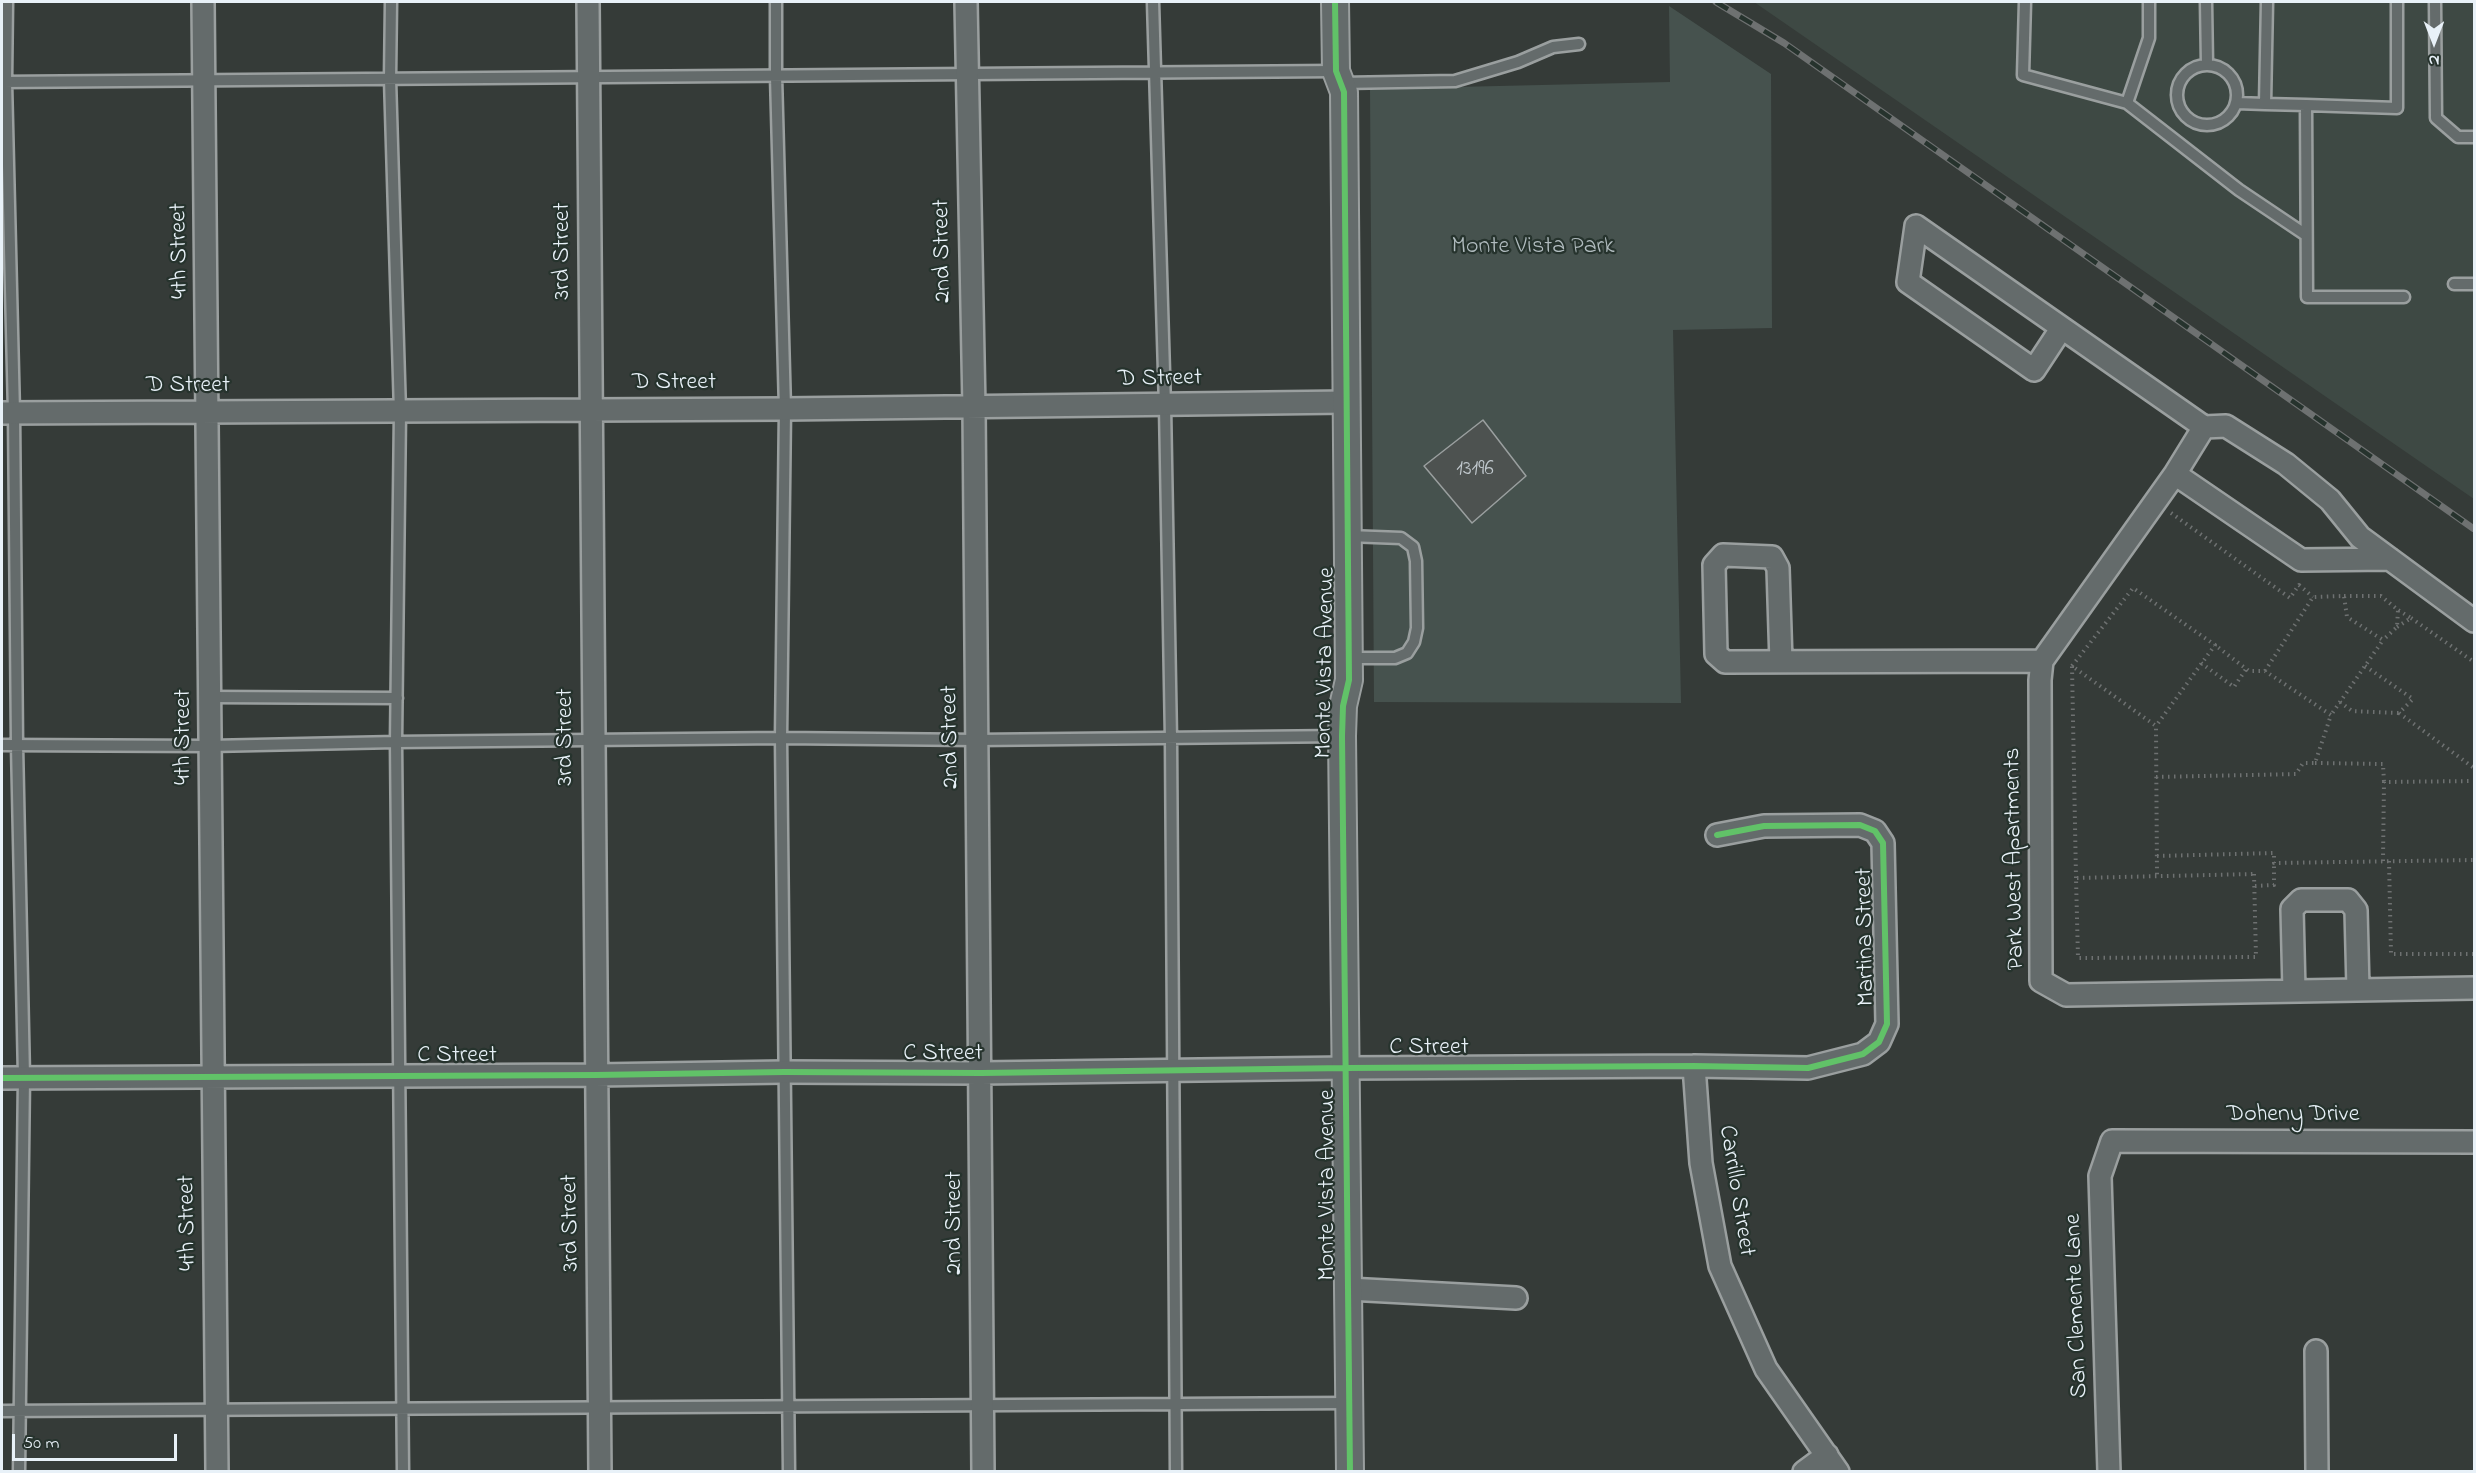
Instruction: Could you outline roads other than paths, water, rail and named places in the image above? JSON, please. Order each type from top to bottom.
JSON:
[{"type":"street","name":"4th Street","points":[[203,2],[217,1472]]},
{"type":"street","name":"3rd Street","points":[[588,2],[600,1472]]},
{"type":"street","name":"2nd Street","points":[[966,2],[965,74],[974,408],[983,1472]]},
{"type":"street","name":"Monte Vista Avenue","points":[[1335,2],[1338,77],[1344,92],[1349,680],[1343,706],[1342,736],[1350,1472]]},
{"type":"street","points":[[2061,329],[2034,370],[1908,282],[1916,226],[2204,427],[2226,426],[2286,464],[2330,500],[2360,537],[2475,621]]},
{"type":"street","name":"D Street","points":[[8,413],[974,408],[1347,402]]},
{"type":"street","points":[[1781,663],[1778,568],[1772,557],[1723,555],[1714,565],[1716,654],[1725,662],[1781,663],[2042,661],[2175,474],[2204,427]]},
{"type":"street","points":[[2175,474],[2301,560],[2390,559]]},
{"type":"street","name":"Park West Apartments","points":[[2042,661],[2040,680],[2041,981],[2066,994],[2475,988]]},
{"type":"street","name":"Martina Street","points":[[1717,835],[1764,826],[1860,825],[1875,831],[1883,843],[1887,1024],[1879,1042]]},
{"type":"street","points":[[2294,991],[2292,909],[2301,900],[2348,900],[2356,910],[2358,989]]},
{"type":"street","name":"C Street","points":[[2,1078],[784,1072],[981,1073],[1694,1066],[1808,1068],[1863,1054],[1879,1042]]},
{"type":"street","name":"Carrillo Street","points":[[1694,1066],[1701,1163],[1720,1266],[1766,1369],[1833,1463]]},
{"type":"street","name":"Doheny Drive","points":[[2112,1141],[2475,1142]]},
{"type":"street","name":"San Clemente Lane","points":[[2109,1472],[2100,1176],[2112,1141]]},
{"type":"street","points":[[1348,1289],[1516,1298]]},
{"type":"street","points":[[2316,1351],[2317,1472]]},
{"type":"street","points":[[1804,1472],[1833,1463]]},
{"type":"lane","points":[[7,2],[4,82],[8,413],[24,1077],[19,1472]]},
{"type":"lane","points":[[391,2],[390,79],[399,412],[396,742],[403,1472]]},
{"type":"lane","points":[[776,2],[785,409],[781,738],[789,1472]]},
{"type":"lane","points":[[1153,2],[1165,406],[1171,739],[1176,1472]]},
{"type":"lane","points":[[2025,2],[2023,75],[2127,103],[2239,190],[2306,235]]},
{"type":"lane","points":[[2127,103],[2149,38],[2149,2]]},
{"type":"lane","points":[[2206,2],[2207,64]]},
{"type":"lane","points":[[2265,104],[2267,2]]},
{"type":"lane","points":[[2237,103],[2397,108],[2397,2]]},
{"type":"lane","points":[[2435,2],[2436,118],[2458,137],[2475,136]]},
{"type":"lane","points":[[4,82],[1154,73],[1455,81],[1518,62],[1553,47],[1578,44]]},
{"type":"lane","points":[[2207,64],[2224,70],[2231,76],[2236,84],[2237,103],[2226,119],[2218,124],[2199,124],[2183,114],[2176,96],[2178,86],[2189,71],[2207,64]]},
{"type":"lane","points":[[2306,105],[2307,297],[2404,297]]},
{"type":"lane","points":[[2454,284],[2475,284]]},
{"type":"lane","points":[[1348,536],[1401,538],[1413,547],[1416,561],[1417,628],[1414,642],[1407,653],[1395,658],[1349,658]]},
{"type":"lane","points":[[210,697],[397,698]]},
{"type":"lane","points":[[2,745],[210,746],[781,738],[977,740],[1342,736]]},
{"type":"lane","points":[[2,1411],[983,1407],[1175,1403],[1349,1403]]},
{"type":"railway","points":[[1716,2],[1784,43],[2474,529]]},
{"type":"park label","name":"Monte Vista Park","points":[[1533,248]]}]
